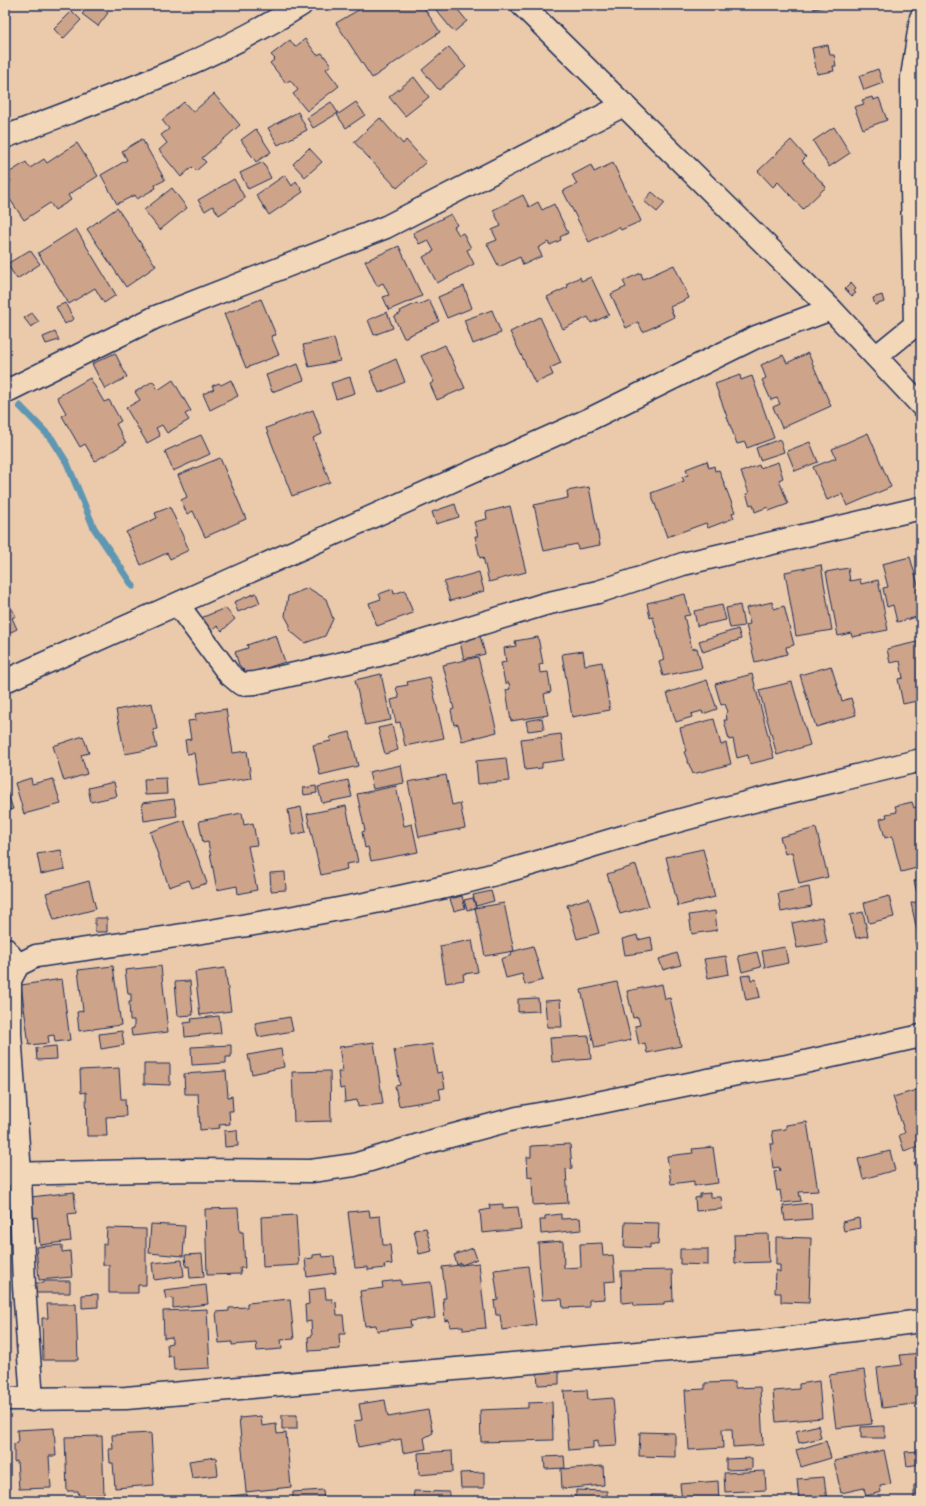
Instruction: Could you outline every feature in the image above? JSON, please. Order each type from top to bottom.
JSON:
[{"type":"street","points":[[5,137],[169,73],[235,43],[301,5]]},
{"type":"street","points":[[522,5],[831,309],[877,356],[921,405]]},
{"type":"street","points":[[877,356],[918,324],[912,189],[912,77],[921,18]]},
{"type":"street","points":[[5,392],[156,317],[386,227],[624,104]]},
{"type":"street","points":[[5,681],[178,605],[588,420],[756,337],[831,309]]},
{"type":"street","points":[[178,605],[229,674],[241,684],[255,683],[379,655],[545,604],[598,592],[690,562],[921,508]]},
{"type":"street","points":[[32,1400],[24,1286],[13,1174],[10,1032],[10,980],[12,957],[36,956],[272,921],[363,905],[447,887],[523,867],[660,825],[921,760]]},
{"type":"street","points":[[13,1174],[190,1170],[311,1171],[354,1165],[432,1141],[517,1118],[581,1107],[737,1074],[787,1066],[921,1036]]},
{"type":"street","points":[[5,1399],[32,1400],[134,1397],[762,1342],[921,1322]]},
{"type":"building","points":[[76,5],[98,5],[108,13],[98,26],[82,14],[84,12]]},
{"type":"building","points":[[367,5],[422,5],[440,32],[372,78],[336,23]]},
{"type":"building","points":[[432,5],[454,5],[467,21],[454,32]]},
{"type":"building","points":[[813,5],[830,5],[830,6],[814,9]]},
{"type":"building","points":[[72,11],[81,20],[63,39],[54,29]]},
{"type":"building","points":[[305,39],[317,55],[322,53],[331,65],[326,69],[339,86],[307,111],[293,94],[298,90],[290,80],[286,83],[270,63],[275,59],[271,55],[290,40],[295,47]]},
{"type":"building","points":[[828,45],[830,55],[834,55],[836,66],[833,66],[834,71],[817,74],[812,48]]},
{"type":"building","points":[[449,47],[466,67],[439,90],[422,70]]},
{"type":"building","points":[[878,69],[883,83],[864,90],[859,76]]},
{"type":"building","points":[[414,77],[429,97],[405,116],[389,97]]},
{"type":"building","points":[[214,94],[240,125],[202,158],[206,162],[196,171],[192,167],[181,177],[159,150],[167,143],[161,135],[169,129],[162,120],[184,102],[193,112]]},
{"type":"building","points":[[872,97],[873,100],[879,98],[887,120],[863,129],[854,107],[864,104],[862,100]]},
{"type":"building","points":[[331,102],[338,113],[313,128],[307,118]]},
{"type":"building","points":[[356,102],[365,115],[346,128],[337,115]]},
{"type":"building","points":[[298,112],[307,130],[278,145],[268,128]]},
{"type":"building","points":[[380,118],[403,144],[406,140],[426,162],[397,188],[354,142]]},
{"type":"building","points":[[834,127],[850,153],[829,167],[813,141]]},
{"type":"building","points":[[256,129],[271,152],[256,162],[241,140]]},
{"type":"building","points":[[142,139],[165,180],[155,185],[156,188],[137,199],[135,195],[117,204],[101,175],[127,160],[122,151]]},
{"type":"building","points":[[791,140],[806,157],[802,161],[826,187],[803,209],[778,182],[773,187],[758,171]]},
{"type":"building","points":[[77,143],[98,176],[68,195],[71,200],[55,210],[50,203],[24,220],[5,192],[5,185],[11,181],[7,174],[26,162],[30,168],[44,159],[47,163]]},
{"type":"building","points":[[309,148],[322,162],[305,177],[293,164]]},
{"type":"building","points":[[263,162],[271,178],[248,189],[240,173]]},
{"type":"building","points":[[613,163],[641,221],[621,230],[619,227],[589,242],[563,191],[577,184],[572,175],[591,165],[594,172]]},
{"type":"building","points":[[285,175],[292,186],[296,181],[303,192],[269,215],[256,195]]},
{"type":"building","points":[[234,179],[245,198],[219,215],[213,206],[205,211],[198,200]]},
{"type":"building","points":[[172,188],[187,208],[160,230],[144,210]]},
{"type":"building","points":[[652,192],[665,203],[657,212],[644,201]]},
{"type":"building","points":[[523,195],[529,207],[538,202],[542,210],[554,204],[568,233],[560,237],[561,240],[550,245],[548,242],[538,248],[542,256],[523,265],[520,257],[499,267],[487,244],[497,240],[492,230],[501,226],[493,210]]},
{"type":"building","points":[[117,208],[156,266],[126,287],[87,229]]},
{"type":"building","points":[[451,214],[457,225],[454,227],[459,235],[463,233],[471,248],[467,250],[474,264],[437,283],[423,257],[434,251],[428,240],[419,244],[413,233]]},
{"type":"building","points":[[76,229],[116,295],[104,303],[95,288],[69,304],[38,253]]},
{"type":"building","points":[[399,246],[422,296],[389,310],[383,297],[389,295],[383,283],[377,286],[365,261]]},
{"type":"building","points":[[30,250],[40,264],[17,279],[7,264]]},
{"type":"building","points":[[674,265],[689,298],[670,307],[674,317],[643,332],[638,322],[626,328],[611,294],[626,287],[623,281],[641,273],[643,279]]},
{"type":"building","points":[[580,277],[581,281],[591,277],[609,315],[591,323],[588,317],[563,329],[547,297],[568,287],[566,284]]},
{"type":"building","points":[[851,283],[856,289],[854,291],[856,293],[852,296],[845,289]]},
{"type":"building","points":[[464,286],[472,308],[447,318],[438,297]]},
{"type":"building","points":[[882,295],[884,302],[875,305],[873,298]]},
{"type":"building","points":[[261,299],[276,335],[271,336],[279,355],[246,368],[224,314]]},
{"type":"building","points":[[429,300],[439,321],[404,338],[394,317],[401,313],[400,311],[417,303],[418,305]]},
{"type":"building","points":[[65,303],[74,319],[65,324],[56,307]]},
{"type":"building","points":[[492,310],[501,333],[473,344],[464,320]]},
{"type":"building","points":[[387,312],[393,328],[374,335],[368,320]]},
{"type":"building","points":[[32,313],[39,322],[31,327],[24,318]]},
{"type":"building","points":[[540,317],[561,363],[550,368],[553,375],[535,383],[510,332]]},
{"type":"building","points":[[55,332],[59,340],[46,344],[43,337]]},
{"type":"building","points":[[334,338],[340,361],[309,367],[303,345]]},
{"type":"building","points":[[445,345],[465,388],[437,400],[430,384],[434,382],[421,356]]},
{"type":"building","points":[[115,353],[127,377],[105,389],[92,364]]},
{"type":"building","points":[[808,353],[831,406],[782,428],[773,407],[780,404],[777,398],[771,400],[762,380],[766,378],[761,365],[783,355],[787,363]]},
{"type":"building","points":[[396,359],[405,382],[379,393],[370,371]]},
{"type":"building","points":[[298,364],[304,380],[272,392],[266,375]]},
{"type":"building","points":[[740,375],[741,380],[752,376],[774,438],[747,448],[745,442],[737,444],[715,384]]},
{"type":"building","points":[[350,377],[355,393],[336,399],[331,383]]},
{"type":"building","points":[[90,378],[104,402],[109,400],[121,421],[116,424],[126,443],[95,461],[85,444],[80,447],[62,416],[66,413],[57,397]]},
{"type":"building","points":[[173,380],[191,411],[185,414],[189,420],[167,433],[162,425],[156,428],[160,436],[147,443],[126,408],[140,400],[135,392],[153,381],[158,390]]},
{"type":"building","points":[[231,380],[238,396],[210,410],[203,394],[214,389],[212,386],[219,383],[221,385]]},
{"type":"building","points":[[313,410],[322,434],[313,438],[330,482],[292,496],[266,428]]},
{"type":"building","points":[[868,433],[891,487],[847,506],[842,494],[827,500],[813,467],[836,458],[832,449]]},
{"type":"building","points":[[201,435],[210,454],[173,471],[165,451]]},
{"type":"building","points":[[780,439],[784,452],[760,460],[756,448]]},
{"type":"building","points":[[810,442],[818,462],[795,471],[787,451]]},
{"type":"building","points":[[220,458],[246,519],[205,537],[193,511],[187,514],[181,500],[187,497],[178,475]]},
{"type":"building","points":[[707,461],[709,468],[714,466],[715,471],[719,470],[735,512],[732,513],[734,518],[708,528],[706,523],[667,537],[651,493],[684,481],[682,477],[688,475],[686,469]]},
{"type":"building","points":[[778,462],[783,478],[779,480],[788,504],[769,511],[768,507],[755,512],[753,504],[750,505],[746,494],[749,493],[741,472],[759,465],[760,468]]},
{"type":"building","points":[[589,487],[600,545],[578,549],[577,544],[544,551],[534,505],[568,498],[567,491]]},
{"type":"building","points":[[455,504],[459,517],[436,524],[432,512]]},
{"type":"building","points":[[510,506],[526,572],[489,582],[483,557],[480,558],[475,536],[478,536],[474,522],[487,519],[486,512]]},
{"type":"building","points":[[170,507],[189,550],[170,559],[167,553],[141,565],[126,532],[157,518],[155,513]]},
{"type":"building","points":[[910,557],[921,595],[921,616],[897,622],[893,605],[887,607],[883,588],[888,587],[882,564]]},
{"type":"building","points":[[821,565],[832,630],[796,636],[785,572]]},
{"type":"building","points":[[848,568],[850,581],[860,579],[861,584],[878,580],[888,630],[852,637],[851,633],[838,636],[826,572]]},
{"type":"building","points":[[479,572],[484,591],[450,601],[444,582]]},
{"type":"building","points":[[308,588],[326,599],[333,619],[325,636],[305,643],[289,630],[290,625],[285,616],[288,596]]},
{"type":"building","points":[[393,589],[394,594],[405,590],[413,613],[377,626],[369,603],[381,599],[379,594]]},
{"type":"building","points":[[256,593],[260,603],[238,612],[234,602]]},
{"type":"building","points":[[685,594],[690,615],[684,616],[692,649],[697,648],[702,668],[663,676],[659,662],[664,660],[653,617],[650,618],[647,603]]},
{"type":"building","points":[[772,602],[774,609],[784,606],[794,645],[786,647],[787,654],[755,662],[746,625],[750,624],[746,608]]},
{"type":"building","points":[[5,603],[6,605],[9,604],[16,616],[12,618],[17,629],[5,635]]},
{"type":"building","points":[[722,605],[726,620],[697,626],[694,611]]},
{"type":"building","points":[[740,605],[744,626],[730,628],[726,608]]},
{"type":"building","points":[[225,608],[235,619],[222,631],[217,626],[212,631],[201,618]]},
{"type":"building","points":[[738,629],[741,639],[703,652],[699,641]]},
{"type":"building","points":[[276,635],[285,662],[248,674],[239,665],[235,652],[248,648],[247,645]]},
{"type":"building","points":[[480,636],[485,654],[464,659],[460,642]]},
{"type":"building","points":[[538,637],[543,664],[539,665],[540,673],[548,672],[551,692],[544,694],[548,715],[511,721],[506,690],[510,689],[509,683],[505,683],[501,663],[506,662],[504,648],[516,646],[515,641]]},
{"type":"building","points":[[921,641],[921,700],[903,704],[898,679],[903,678],[900,661],[890,663],[887,649]]},
{"type":"building","points":[[583,651],[585,665],[602,662],[610,710],[572,717],[562,654]]},
{"type":"building","points":[[478,657],[497,732],[462,741],[458,724],[454,725],[451,710],[454,709],[443,665]]},
{"type":"building","points":[[831,666],[842,701],[851,698],[856,715],[816,727],[800,675]]},
{"type":"building","points":[[381,674],[391,720],[365,725],[355,680]]},
{"type":"building","points":[[752,674],[774,758],[750,764],[748,755],[737,758],[733,739],[729,740],[724,720],[727,720],[726,713],[728,712],[725,704],[721,705],[715,684]]},
{"type":"building","points":[[430,677],[444,738],[405,746],[400,722],[396,723],[391,700],[399,698],[396,687],[408,685],[407,682]]},
{"type":"building","points":[[707,680],[717,709],[703,714],[702,711],[691,714],[692,717],[676,722],[667,693]]},
{"type":"building","points":[[792,682],[810,745],[777,755],[759,690]]},
{"type":"building","points":[[152,703],[157,729],[153,730],[157,748],[125,754],[116,710]]},
{"type":"building","points":[[226,709],[233,753],[247,751],[251,778],[199,786],[194,753],[187,754],[185,740],[191,739],[188,721],[196,720],[195,714]]},
{"type":"building","points":[[542,718],[544,729],[528,731],[526,721]]},
{"type":"building","points":[[714,719],[721,745],[726,743],[731,764],[693,774],[684,752],[686,751],[680,728]]},
{"type":"building","points":[[392,725],[398,750],[385,754],[378,728]]},
{"type":"building","points":[[350,732],[358,766],[320,775],[313,745],[331,741],[330,737]]},
{"type":"building","points":[[561,734],[564,760],[542,763],[542,768],[525,770],[521,739]]},
{"type":"building","points":[[83,736],[89,753],[81,755],[87,774],[64,781],[53,746]]},
{"type":"building","points":[[506,758],[509,781],[478,784],[476,761]]},
{"type":"building","points":[[401,765],[404,783],[373,789],[369,772]]},
{"type":"building","points":[[446,775],[452,805],[460,803],[465,828],[419,837],[408,782]]},
{"type":"building","points":[[31,778],[32,784],[53,779],[61,804],[24,814],[15,783]]},
{"type":"building","points":[[166,778],[167,794],[145,795],[144,779]]},
{"type":"building","points":[[348,780],[352,797],[322,803],[318,787]]},
{"type":"building","points":[[114,782],[117,796],[91,802],[88,788]]},
{"type":"building","points":[[5,785],[13,809],[5,811]]},
{"type":"building","points":[[316,786],[317,793],[304,795],[303,788]]},
{"type":"building","points":[[396,786],[404,826],[412,824],[418,852],[371,861],[368,847],[365,848],[362,832],[365,831],[357,794]]},
{"type":"building","points":[[174,799],[177,816],[144,821],[142,803]]},
{"type":"building","points":[[912,802],[914,808],[919,806],[921,813],[921,867],[901,872],[892,836],[885,838],[880,819],[887,817],[886,814],[897,812],[895,806]]},
{"type":"building","points":[[346,806],[358,862],[346,864],[347,869],[321,875],[307,814]]},
{"type":"building","points":[[301,807],[306,832],[292,835],[288,810]]},
{"type":"building","points":[[242,813],[244,825],[253,823],[257,845],[248,846],[257,890],[238,894],[237,886],[217,890],[208,842],[203,843],[199,821]]},
{"type":"building","points":[[184,820],[207,883],[192,888],[189,880],[169,887],[150,832]]},
{"type":"building","points":[[816,828],[828,877],[799,884],[792,852],[785,854],[780,837]]},
{"type":"building","points":[[703,849],[715,897],[678,906],[666,857]]},
{"type":"building","points":[[61,850],[65,869],[41,874],[37,854]]},
{"type":"building","points":[[636,865],[649,906],[620,914],[607,874]]},
{"type":"building","points":[[285,872],[286,890],[271,891],[270,873]]},
{"type":"building","points":[[921,879],[921,891],[917,893],[914,881]]},
{"type":"building","points":[[89,881],[96,909],[54,920],[46,893]]},
{"type":"building","points":[[809,887],[812,906],[781,912],[778,893]]},
{"type":"building","points":[[491,891],[494,901],[476,906],[473,895]]},
{"type":"building","points":[[462,896],[465,908],[454,911],[450,899]]},
{"type":"building","points":[[889,896],[894,917],[869,923],[864,903]]},
{"type":"building","points":[[473,898],[476,908],[467,910],[464,900]]},
{"type":"building","points":[[589,898],[599,933],[577,939],[567,905]]},
{"type":"building","points":[[921,901],[921,968],[915,941],[919,940],[911,903]]},
{"type":"building","points":[[504,903],[514,951],[485,956],[475,908]]},
{"type":"building","points":[[715,911],[717,930],[692,934],[689,915]]},
{"type":"building","points":[[863,912],[868,936],[856,938],[850,915]]},
{"type":"building","points":[[822,917],[827,943],[797,948],[792,923]]},
{"type":"building","points":[[95,918],[107,918],[107,932],[95,932]]},
{"type":"building","points":[[637,935],[638,940],[651,937],[653,951],[625,955],[622,939]]},
{"type":"building","points":[[472,940],[478,972],[463,974],[464,980],[446,983],[440,946]]},
{"type":"building","points":[[533,946],[543,980],[525,985],[522,974],[506,978],[501,959],[512,955],[511,952]]},
{"type":"building","points":[[785,947],[788,963],[765,968],[762,951]]},
{"type":"building","points":[[757,952],[761,967],[742,972],[738,956]]},
{"type":"building","points":[[677,953],[681,965],[663,970],[659,959]]},
{"type":"building","points":[[726,956],[729,974],[708,978],[704,959]]},
{"type":"building","points":[[113,966],[121,1025],[79,1031],[77,1012],[83,1011],[78,970]]},
{"type":"building","points":[[161,966],[168,1032],[132,1036],[131,1029],[134,1028],[134,1020],[130,1020],[129,1002],[131,1002],[131,994],[128,994],[125,970]]},
{"type":"building","points":[[225,968],[231,1011],[200,1015],[195,972]]},
{"type":"building","points":[[750,975],[751,980],[756,979],[760,997],[746,1000],[741,976]]},
{"type":"building","points":[[62,979],[70,1040],[55,1042],[54,1035],[48,1036],[49,1043],[29,1045],[21,985]]},
{"type":"building","points":[[190,981],[193,1015],[178,1016],[175,982]]},
{"type":"building","points":[[617,982],[631,1040],[595,1048],[581,990]]},
{"type":"building","points":[[662,984],[665,999],[670,998],[681,1046],[647,1053],[645,1043],[639,1045],[635,1026],[640,1025],[638,1017],[633,1018],[627,991]]},
{"type":"building","points":[[538,998],[539,1011],[518,1012],[518,999]]},
{"type":"building","points":[[560,1000],[562,1027],[547,1027],[545,1001]]},
{"type":"building","points":[[219,1016],[221,1033],[185,1037],[184,1023],[192,1022],[191,1019]]},
{"type":"building","points":[[290,1017],[293,1031],[258,1037],[255,1023]]},
{"type":"building","points":[[122,1031],[124,1045],[101,1049],[99,1034]]},
{"type":"building","points":[[589,1036],[591,1059],[552,1062],[550,1038]]},
{"type":"building","points":[[374,1042],[383,1104],[358,1107],[357,1100],[345,1102],[344,1088],[340,1089],[338,1072],[343,1072],[339,1047]]},
{"type":"building","points":[[432,1044],[437,1073],[442,1072],[445,1088],[439,1089],[441,1099],[399,1106],[395,1086],[400,1085],[394,1050]]},
{"type":"building","points":[[231,1045],[231,1057],[226,1057],[226,1063],[192,1065],[191,1047]]},
{"type":"building","points":[[56,1046],[57,1059],[37,1060],[36,1048]]},
{"type":"building","points":[[281,1049],[284,1067],[252,1074],[248,1055]]},
{"type":"building","points":[[144,1064],[170,1064],[170,1085],[144,1084]]},
{"type":"building","points":[[119,1068],[121,1099],[125,1099],[126,1116],[106,1117],[107,1136],[87,1136],[86,1092],[81,1093],[80,1070]]},
{"type":"building","points":[[226,1071],[228,1097],[232,1096],[233,1111],[229,1111],[230,1124],[219,1125],[220,1128],[200,1130],[198,1094],[185,1094],[184,1074]]},
{"type":"building","points":[[330,1071],[331,1121],[294,1122],[292,1072]]},
{"type":"building","points":[[920,1089],[921,1145],[904,1151],[899,1135],[905,1133],[893,1097]]},
{"type":"building","points":[[807,1122],[818,1191],[799,1192],[801,1201],[782,1203],[780,1190],[777,1191],[774,1172],[780,1171],[779,1167],[773,1168],[770,1144],[774,1144],[772,1131],[786,1129],[786,1125]]},
{"type":"building","points":[[237,1130],[238,1146],[225,1147],[224,1131]]},
{"type":"building","points":[[570,1144],[572,1168],[566,1169],[568,1203],[533,1205],[532,1176],[528,1177],[527,1157],[531,1157],[531,1146]]},
{"type":"building","points":[[713,1147],[718,1183],[694,1186],[694,1181],[671,1184],[667,1156],[693,1153],[692,1149]]},
{"type":"building","points":[[890,1151],[895,1170],[863,1179],[858,1159]]},
{"type":"building","points":[[921,1160],[921,1174],[918,1175],[914,1163]]},
{"type":"building","points":[[74,1192],[76,1213],[68,1214],[71,1241],[40,1245],[37,1217],[34,1218],[31,1197]]},
{"type":"building","points":[[710,1193],[710,1197],[721,1197],[722,1209],[696,1211],[695,1198],[700,1197],[700,1194]]},
{"type":"building","points":[[811,1203],[812,1219],[785,1221],[783,1206]]},
{"type":"building","points":[[503,1204],[503,1208],[518,1207],[521,1229],[482,1233],[480,1211],[490,1209],[489,1205]]},
{"type":"building","points":[[238,1208],[240,1232],[243,1232],[245,1268],[240,1268],[241,1274],[207,1275],[205,1209]]},
{"type":"building","points":[[369,1210],[370,1217],[380,1216],[383,1245],[390,1245],[392,1264],[384,1265],[385,1268],[368,1270],[368,1267],[355,1268],[348,1212]]},
{"type":"building","points":[[561,1214],[561,1219],[580,1218],[581,1230],[541,1234],[540,1220],[545,1220],[545,1216]]},
{"type":"building","points":[[296,1215],[299,1265],[263,1267],[261,1217]]},
{"type":"building","points":[[859,1218],[860,1228],[844,1231],[842,1222]]},
{"type":"building","points":[[625,1222],[659,1223],[658,1245],[650,1244],[650,1248],[624,1247]]},
{"type":"building","points":[[151,1224],[185,1226],[183,1256],[149,1253]]},
{"type":"building","points":[[107,1228],[146,1229],[146,1285],[138,1285],[138,1293],[109,1293],[109,1265],[103,1265],[103,1244],[106,1244]]},
{"type":"building","points":[[426,1228],[432,1251],[419,1254],[414,1230]]},
{"type":"building","points":[[768,1234],[769,1262],[735,1263],[734,1235]]},
{"type":"building","points":[[776,1237],[811,1238],[809,1303],[781,1302],[781,1293],[775,1293],[776,1270],[780,1272],[780,1265],[776,1265]]},
{"type":"building","points":[[563,1241],[564,1268],[581,1267],[580,1244],[602,1243],[603,1256],[613,1255],[615,1281],[604,1282],[605,1299],[589,1300],[589,1307],[563,1308],[562,1299],[542,1300],[538,1243]]},
{"type":"building","points":[[62,1245],[62,1252],[70,1251],[72,1277],[39,1280],[36,1247]]},
{"type":"building","points":[[473,1248],[477,1259],[462,1265],[461,1263],[457,1265],[454,1255]]},
{"type":"building","points":[[921,1248],[921,1262],[918,1249]]},
{"type":"building","points":[[680,1249],[708,1249],[708,1265],[680,1264]]},
{"type":"building","points":[[202,1254],[204,1277],[190,1278],[189,1266],[186,1267],[185,1255]]},
{"type":"building","points":[[322,1254],[323,1257],[334,1256],[336,1273],[307,1277],[305,1259],[313,1258],[313,1255]]},
{"type":"building","points":[[182,1260],[184,1276],[154,1280],[152,1263]]},
{"type":"building","points":[[479,1263],[486,1328],[463,1330],[463,1326],[450,1327],[449,1320],[445,1321],[443,1298],[446,1298],[442,1267]]},
{"type":"building","points":[[528,1266],[536,1325],[502,1330],[500,1315],[496,1315],[494,1301],[498,1300],[494,1270]]},
{"type":"building","points":[[672,1270],[673,1301],[664,1302],[664,1305],[634,1306],[633,1302],[622,1303],[621,1271]]},
{"type":"building","points":[[401,1280],[401,1285],[431,1282],[435,1318],[410,1321],[411,1327],[377,1331],[376,1325],[365,1326],[360,1291],[383,1288],[382,1282]]},
{"type":"building","points":[[44,1281],[70,1281],[70,1293],[31,1293],[31,1283],[44,1283]]},
{"type":"building","points":[[206,1285],[208,1304],[173,1308],[173,1298],[166,1299],[164,1290]]},
{"type":"building","points":[[325,1288],[326,1299],[332,1299],[333,1303],[336,1302],[337,1315],[343,1315],[345,1334],[339,1334],[340,1349],[309,1351],[308,1337],[312,1336],[311,1321],[306,1322],[305,1305],[309,1304],[308,1290]]},
{"type":"building","points":[[98,1294],[98,1307],[82,1308],[82,1295]]},
{"type":"building","points":[[290,1299],[294,1339],[281,1340],[282,1349],[257,1351],[256,1343],[232,1345],[232,1342],[219,1343],[216,1312],[229,1311],[229,1308],[247,1307],[247,1303]]},
{"type":"building","points":[[47,1304],[76,1304],[78,1360],[43,1360],[42,1318],[48,1318]]},
{"type":"building","points":[[207,1309],[210,1368],[174,1370],[173,1356],[168,1357],[167,1344],[172,1343],[172,1337],[164,1338],[163,1311]]},
{"type":"building","points":[[5,1338],[7,1352],[5,1353]]},
{"type":"building","points":[[921,1353],[921,1403],[882,1408],[877,1368],[902,1365],[900,1355]]},
{"type":"building","points":[[864,1370],[872,1424],[836,1428],[829,1375]]},
{"type":"building","points":[[559,1371],[559,1384],[538,1385],[537,1372]]},
{"type":"building","points":[[819,1381],[822,1418],[776,1422],[773,1391],[799,1389],[799,1384]]},
{"type":"building","points":[[735,1382],[735,1388],[760,1387],[763,1445],[733,1447],[732,1429],[722,1429],[723,1448],[689,1450],[685,1390],[705,1389],[705,1383]]},
{"type":"building","points":[[587,1390],[588,1400],[613,1398],[617,1446],[598,1447],[598,1440],[593,1441],[593,1448],[569,1450],[564,1391]]},
{"type":"building","points":[[385,1400],[388,1417],[428,1410],[433,1433],[424,1438],[426,1449],[403,1453],[401,1439],[358,1447],[354,1421],[362,1420],[359,1404]]},
{"type":"building","points":[[552,1402],[553,1440],[481,1442],[480,1410],[528,1408],[528,1403]]},
{"type":"building","points":[[282,1415],[297,1415],[297,1429],[282,1429]]},
{"type":"building","points":[[261,1416],[262,1426],[276,1424],[277,1434],[286,1433],[291,1487],[246,1492],[239,1418]]},
{"type":"building","points":[[818,1425],[821,1438],[799,1443],[796,1431]]},
{"type":"building","points":[[885,1426],[885,1438],[861,1438],[861,1427]]},
{"type":"building","points":[[54,1428],[56,1456],[49,1456],[51,1488],[19,1489],[17,1461],[14,1462],[14,1444],[18,1443],[17,1430]]},
{"type":"building","points":[[640,1432],[675,1433],[675,1457],[639,1456]]},
{"type":"building","points":[[151,1433],[154,1485],[115,1488],[113,1463],[110,1463],[109,1449],[113,1449],[112,1435]]},
{"type":"building","points":[[102,1436],[104,1495],[79,1496],[78,1491],[67,1491],[65,1437]]},
{"type":"building","points":[[826,1441],[831,1458],[801,1467],[796,1450]]},
{"type":"building","points":[[884,1450],[891,1484],[880,1486],[881,1492],[866,1496],[864,1488],[841,1493],[834,1461]]},
{"type":"building","points":[[452,1451],[453,1472],[419,1475],[418,1453]]},
{"type":"building","points":[[921,1451],[921,1464],[907,1466],[905,1452]]},
{"type":"building","points":[[564,1456],[565,1468],[545,1469],[544,1457]]},
{"type":"building","points":[[216,1457],[218,1475],[192,1478],[189,1461]]},
{"type":"building","points":[[752,1458],[752,1469],[726,1470],[726,1459]]},
{"type":"building","points":[[603,1466],[604,1485],[562,1489],[561,1469]]},
{"type":"building","points":[[765,1471],[766,1490],[725,1492],[724,1473]]},
{"type":"building","points":[[484,1472],[484,1488],[461,1488],[460,1473]]},
{"type":"building","points":[[824,1477],[827,1501],[799,1501],[797,1479]]},
{"type":"building","points":[[718,1481],[719,1501],[682,1501],[680,1484]]},
{"type":"building","points":[[914,1485],[921,1485],[921,1501],[914,1501]]},
{"type":"building","points":[[323,1490],[324,1501],[293,1501],[293,1492]]},
{"type":"building","points":[[576,1490],[607,1491],[607,1501],[576,1501]]},
{"type":"building","points":[[414,1491],[449,1492],[449,1501],[413,1501]]},
{"type":"building","points":[[247,1494],[248,1501],[231,1501],[230,1496]]},
{"type":"building","points":[[651,1495],[675,1495],[675,1501],[651,1501]]},
{"type":"building","points":[[550,1496],[550,1501],[514,1501],[513,1497]]},
{"type":"waterway","points":[[20,406],[52,439],[67,463],[94,528],[133,586]]}]
